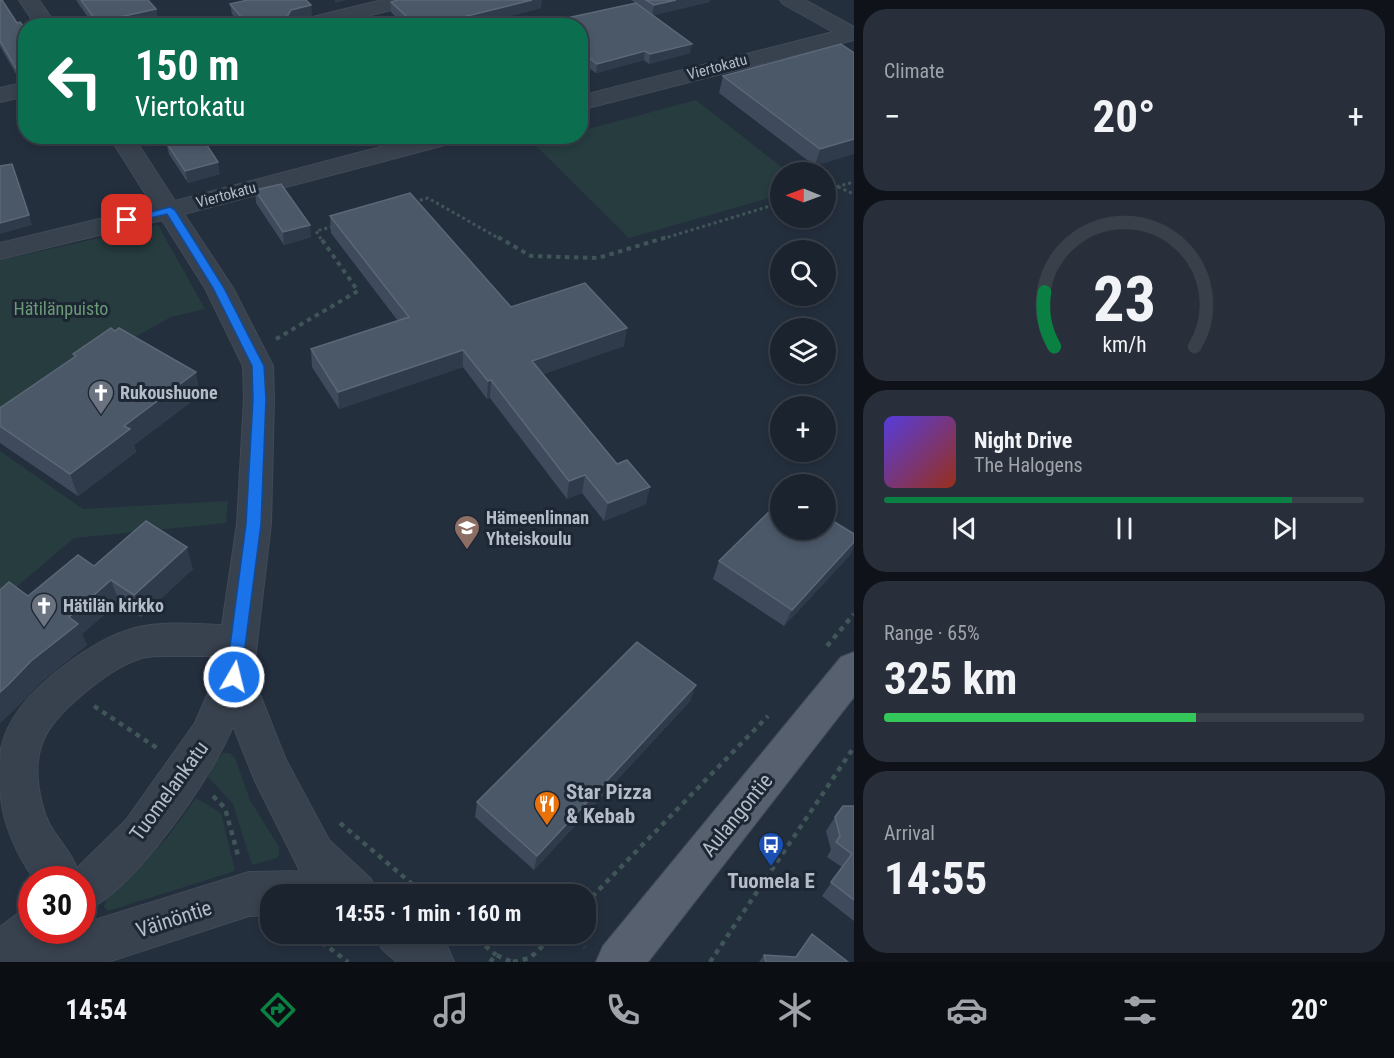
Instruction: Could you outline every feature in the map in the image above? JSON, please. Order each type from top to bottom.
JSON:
[{"type":"main road","name":"Aulangontie","points":[[619,962],[839,659]]},
{"type":"street","points":[[29,0],[41,18]]},
{"type":"street","points":[[333,18],[408,0]]},
{"type":"street","points":[[790,0],[853,34]]},
{"type":"street","name":"Viertokatu","points":[[588,101],[853,34]]},
{"type":"street","points":[[0,95],[18,91]]},
{"type":"street","name":"Tuomelankatu","points":[[96,881],[141,834],[210,734],[236,659],[254,524],[260,399],[258,366],[219,288],[126,144]]},
{"type":"street","name":"Viertokatu","points":[[0,251],[170,210],[422,144]]},
{"type":"street","points":[[51,866],[29,832],[19,799],[16,771],[24,734],[42,707],[64,686],[100,660],[136,644],[179,639],[236,659]]},
{"type":"street","name":"Tuomelankatu","points":[[236,659],[269,768],[314,855],[345,884]]},
{"type":"street","name":"Väinöntie","points":[[33,962],[249,894],[260,894]]},
{"type":"street","points":[[0,956],[18,942]]},
{"type":"street","points":[[411,944],[431,962]]},
{"type":"path","points":[[836,187],[854,182]]},
{"type":"path","points":[[836,187],[854,194]]},
{"type":"path","points":[[406,205],[428,198],[531,256],[598,258],[770,206]]},
{"type":"path","points":[[268,343],[358,291],[316,231],[339,225]]},
{"type":"path","points":[[839,659],[854,614]]},
{"type":"path","points":[[596,893],[771,712]]},
{"type":"path","points":[[710,962],[854,747]]},
{"type":"path","points":[[338,821],[412,884]]},
{"type":"path","points":[[323,944],[348,962]]},
{"type":"path","points":[[483,944],[496,955],[512,962],[530,958],[545,944]]},
{"type":"path","points":[[490,962],[496,955]]},
{"type":"green space","points":[[696,100],[775,162],[770,162],[770,198],[629,238],[534,144],[588,144],[588,129]]},
{"type":"green space","name":"Hätilänpuisto","points":[[158,225],[205,309],[171,317],[0,412],[0,260]]},
{"type":"green space","points":[[0,451],[83,509],[228,501],[226,523],[74,538],[0,601]]},
{"type":"green space","points":[[223,753],[230,753],[235,758],[250,800],[279,847],[277,858],[252,865],[233,804],[208,777],[216,760]]},
{"type":"green space","points":[[196,798],[221,813],[235,871],[108,911],[104,907],[107,898],[166,839]]},
{"type":"building","points":[[0,0],[2,0],[18,23],[18,70],[0,41]]},
{"type":"building","points":[[81,0],[148,0],[156,9],[115,18],[94,18]]},
{"type":"building","points":[[248,0],[306,0],[311,5],[291,10],[287,17],[324,18],[242,18],[230,4]]},
{"type":"building","points":[[398,0],[532,0],[464,18],[408,18],[391,2]]},
{"type":"building","points":[[646,0],[676,0],[654,5]]},
{"type":"building","points":[[636,3],[692,44],[650,54],[645,51],[597,64],[588,57],[588,18],[567,18]]},
{"type":"building","points":[[841,44],[854,53],[854,139],[820,149],[723,76]]},
{"type":"building","points":[[167,144],[206,144],[218,162],[185,171]]},
{"type":"building","points":[[12,164],[29,215],[0,223],[0,166]]},
{"type":"building","points":[[281,184],[310,225],[283,232],[255,190]]},
{"type":"building","points":[[410,193],[511,307],[585,283],[627,328],[532,361],[617,464],[627,460],[650,487],[608,503],[585,475],[569,481],[491,380],[488,381],[463,350],[338,392],[311,349],[409,317],[330,216]]},
{"type":"building","name":"Rukoushuone","points":[[111,328],[115,331],[119,328],[196,372],[124,426],[130,429],[70,474],[0,426],[0,408],[76,356],[73,354]]},
{"type":"building","points":[[770,511],[770,540],[836,540],[836,523],[854,534],[854,542],[792,610],[719,561]]},
{"type":"building","points":[[146,521],[187,547],[134,595],[111,580],[69,617],[78,624],[31,661],[0,692],[0,590],[9,582],[28,596],[78,555],[94,566]]},
{"type":"building","points":[[637,642],[696,685],[537,856],[477,802]]},
{"type":"building","points":[[843,806],[854,806],[854,900],[831,882],[852,854],[836,842],[840,836],[835,817]]},
{"type":"building","points":[[812,934],[848,962],[766,962],[764,955],[796,957]]},
{"type":"place","name":"Rukoushuone","points":[[101,416]]},
{"type":"place","name":"Hämeenlinnan Yhteiskoulu","points":[[467,551]]},
{"type":"place","name":"Hätilän kirkko","points":[[44,629]]},
{"type":"place","name":"Star Pizza & Kebab","points":[[547,827]]},
{"type":"place","name":"Tuomela E","points":[[771,868]]},
{"type":"route","points":[[127,220],[170,210],[219,288],[258,366],[260,399],[254,524],[234,677]]}]
